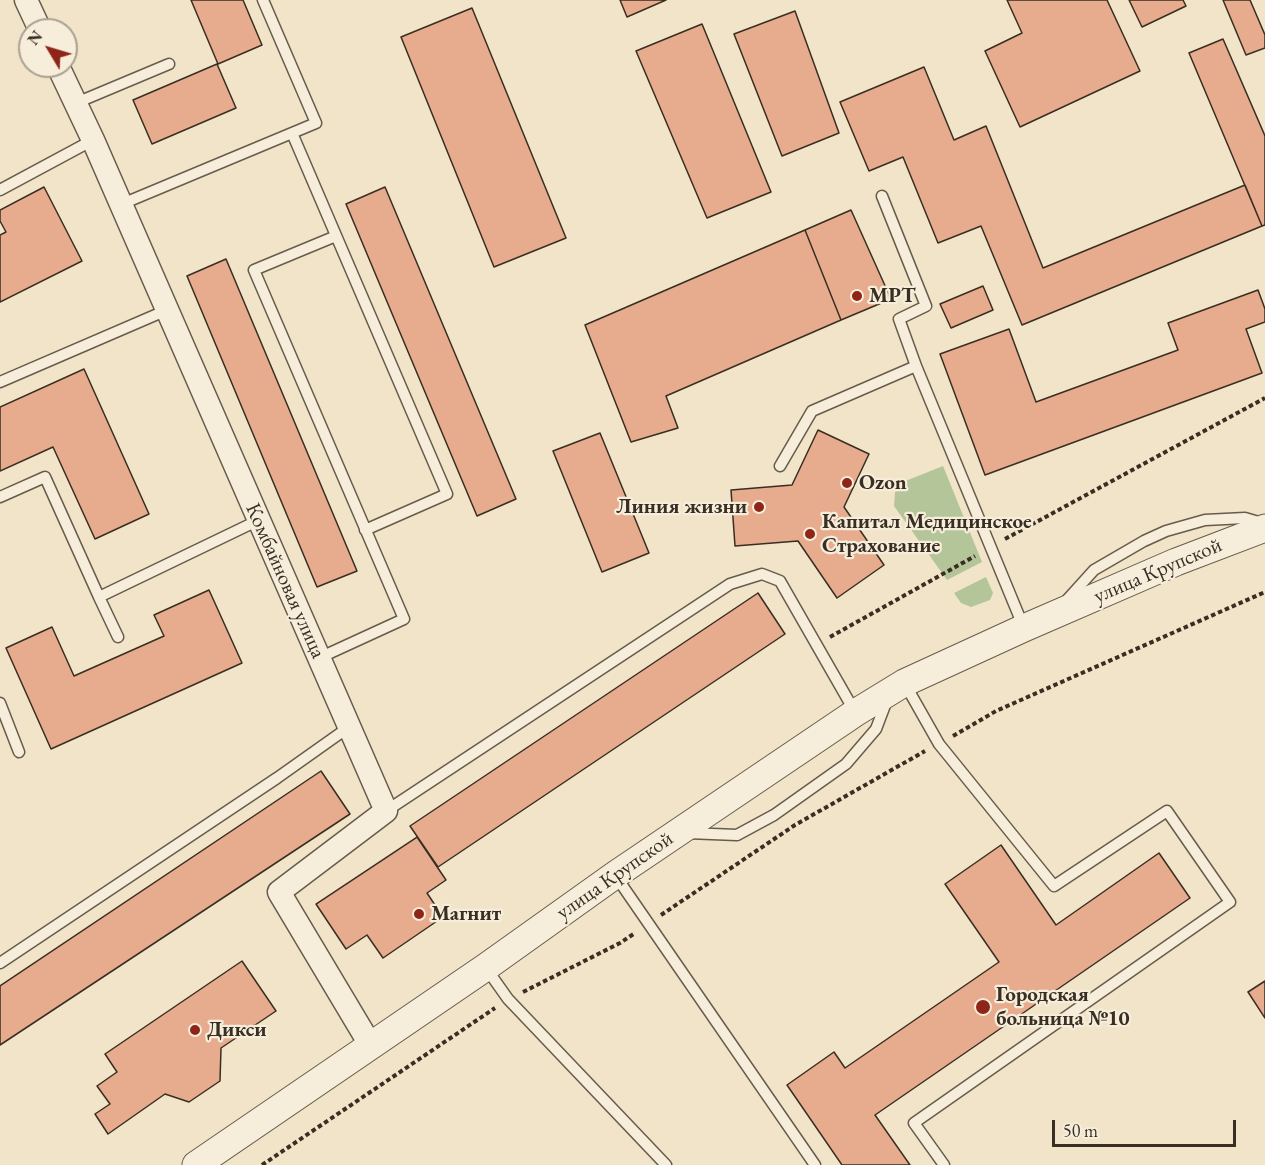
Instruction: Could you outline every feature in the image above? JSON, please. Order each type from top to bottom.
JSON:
[{"type":"street","points":[[26,0],[34,18]]},
{"type":"street","name":"Комбайновая улица","points":[[64,78],[122,204],[386,811]]},
{"type":"street","name":"улица Крупской","points":[[196,1165],[486,967],[615,875],[855,713],[897,688],[1024,628],[1176,561],[1265,526]]},
{"type":"street","points":[[371,1046],[279,892],[386,811]]},
{"type":"lane","points":[[122,204],[315,123],[263,0]]},
{"type":"lane","points":[[76,103],[169,64]]},
{"type":"lane","points":[[292,133],[447,494],[365,530]]},
{"type":"lane","points":[[0,190],[93,140]]},
{"type":"lane","points":[[882,196],[926,306],[899,319],[916,366],[1024,628]]},
{"type":"lane","points":[[319,658],[404,619],[254,270],[336,236]]},
{"type":"lane","points":[[0,382],[167,310]]},
{"type":"lane","points":[[780,466],[812,411],[916,366]]},
{"type":"lane","points":[[0,497],[45,477],[118,637]]},
{"type":"lane","points":[[99,597],[259,520]]},
{"type":"lane","points":[[386,811],[730,584],[762,574],[780,581],[855,713]]},
{"type":"lane","points":[[678,832],[737,835],[774,815],[846,764],[876,729],[897,688],[939,744],[1054,886],[1167,811],[1230,902],[914,1123],[944,1165]]},
{"type":"lane","points":[[0,703],[20,752]]},
{"type":"lane","points":[[0,963],[277,778],[349,727]]},
{"type":"lane","points":[[615,875],[815,1165]]},
{"type":"lane","points":[[486,967],[508,999],[666,1165]]},
{"type":"path","points":[[816,645],[1265,398]]},
{"type":"path","points":[[262,1165],[508,999],[620,943],[795,825],[996,711],[1265,592]]},
{"type":"green space","points":[[943,466],[982,562],[947,580],[894,506],[895,492],[903,482]]},
{"type":"green space","points":[[986,577],[993,593],[990,600],[971,607],[961,603],[954,593]]},
{"type":"building","points":[[191,0],[243,0],[262,45],[218,64]]},
{"type":"building","points":[[620,0],[666,0],[627,17]]},
{"type":"building","points":[[1007,0],[1107,0],[1140,71],[1020,127],[985,51],[1022,33]]},
{"type":"building","points":[[1129,0],[1183,0],[1186,6],[1142,27]]},
{"type":"building","points":[[1223,0],[1250,0],[1265,35],[1265,48],[1246,55]]},
{"type":"building","points":[[472,8],[566,238],[494,267],[401,37]]},
{"type":"building","points":[[795,11],[839,133],[782,156],[734,34]]},
{"type":"building","points":[[702,24],[771,192],[707,218],[636,51]]},
{"type":"building","points":[[1223,39],[1265,136],[1265,225],[1262,226],[1189,53]]},
{"type":"building","points":[[217,64],[236,108],[152,144],[133,100]]},
{"type":"building","points":[[924,67],[954,140],[986,126],[1043,268],[1245,185],[1262,226],[1022,325],[981,226],[938,243],[903,157],[869,171],[840,102]]},
{"type":"building","points":[[44,187],[82,261],[0,302],[0,235],[6,232],[0,221],[0,210]]},
{"type":"building","points":[[385,187],[516,499],[477,516],[346,204]]},
{"type":"building","points":[[851,210],[891,299],[841,320],[805,230]]},
{"type":"building","points":[[805,230],[841,320],[666,396],[678,428],[631,442],[585,325]]},
{"type":"building","points":[[226,259],[357,571],[317,587],[187,276]]},
{"type":"building","points":[[983,286],[993,310],[951,328],[940,304]]},
{"type":"building","points":[[1258,290],[1265,309],[1265,322],[1246,329],[1262,373],[985,475],[940,354],[1009,329],[1036,402],[1178,350],[1168,323]]},
{"type":"building","points":[[84,369],[149,514],[95,539],[53,447],[0,471],[0,407]]},
{"type":"building","points":[[818,430],[869,454],[844,507],[884,565],[837,598],[798,541],[735,546],[731,490],[792,485]]},
{"type":"building","points":[[600,433],[649,553],[602,572],[553,451]]},
{"type":"building","points":[[209,590],[242,663],[51,749],[6,648],[52,627],[74,676],[164,636],[154,615]]},
{"type":"building","points":[[758,593],[785,634],[438,867],[410,826]]},
{"type":"building","points":[[321,771],[350,814],[0,1045],[0,986]]},
{"type":"building","points":[[417,837],[446,880],[427,893],[443,917],[383,958],[367,935],[346,949],[316,904]]},
{"type":"building","name":"Городская больница №10","points":[[1001,845],[1056,925],[1159,853],[1190,898],[875,1115],[910,1165],[842,1165],[787,1085],[834,1052],[845,1068],[999,962],[945,884]]},
{"type":"building","name":"Дикси","points":[[242,961],[276,1011],[221,1048],[220,1081],[189,1102],[165,1094],[108,1134],[95,1114],[110,1104],[97,1086],[117,1072],[105,1054]]},
{"type":"building","points":[[1265,981],[1265,1018],[1248,992]]},
{"type":"place","name":"МРТ","points":[[857,296]]},
{"type":"place","name":"Ozon","points":[[847,483]]},
{"type":"place","name":"Линия жизни","points":[[759,507]]},
{"type":"place","name":"Капитал Медицинское Страхование","points":[[810,534]]},
{"type":"place","name":"Магнит","points":[[419,914]]},
{"type":"place","name":"Городская больница №10","points":[[983,1007]]},
{"type":"place","name":"Дикси","points":[[195,1030]]}]
